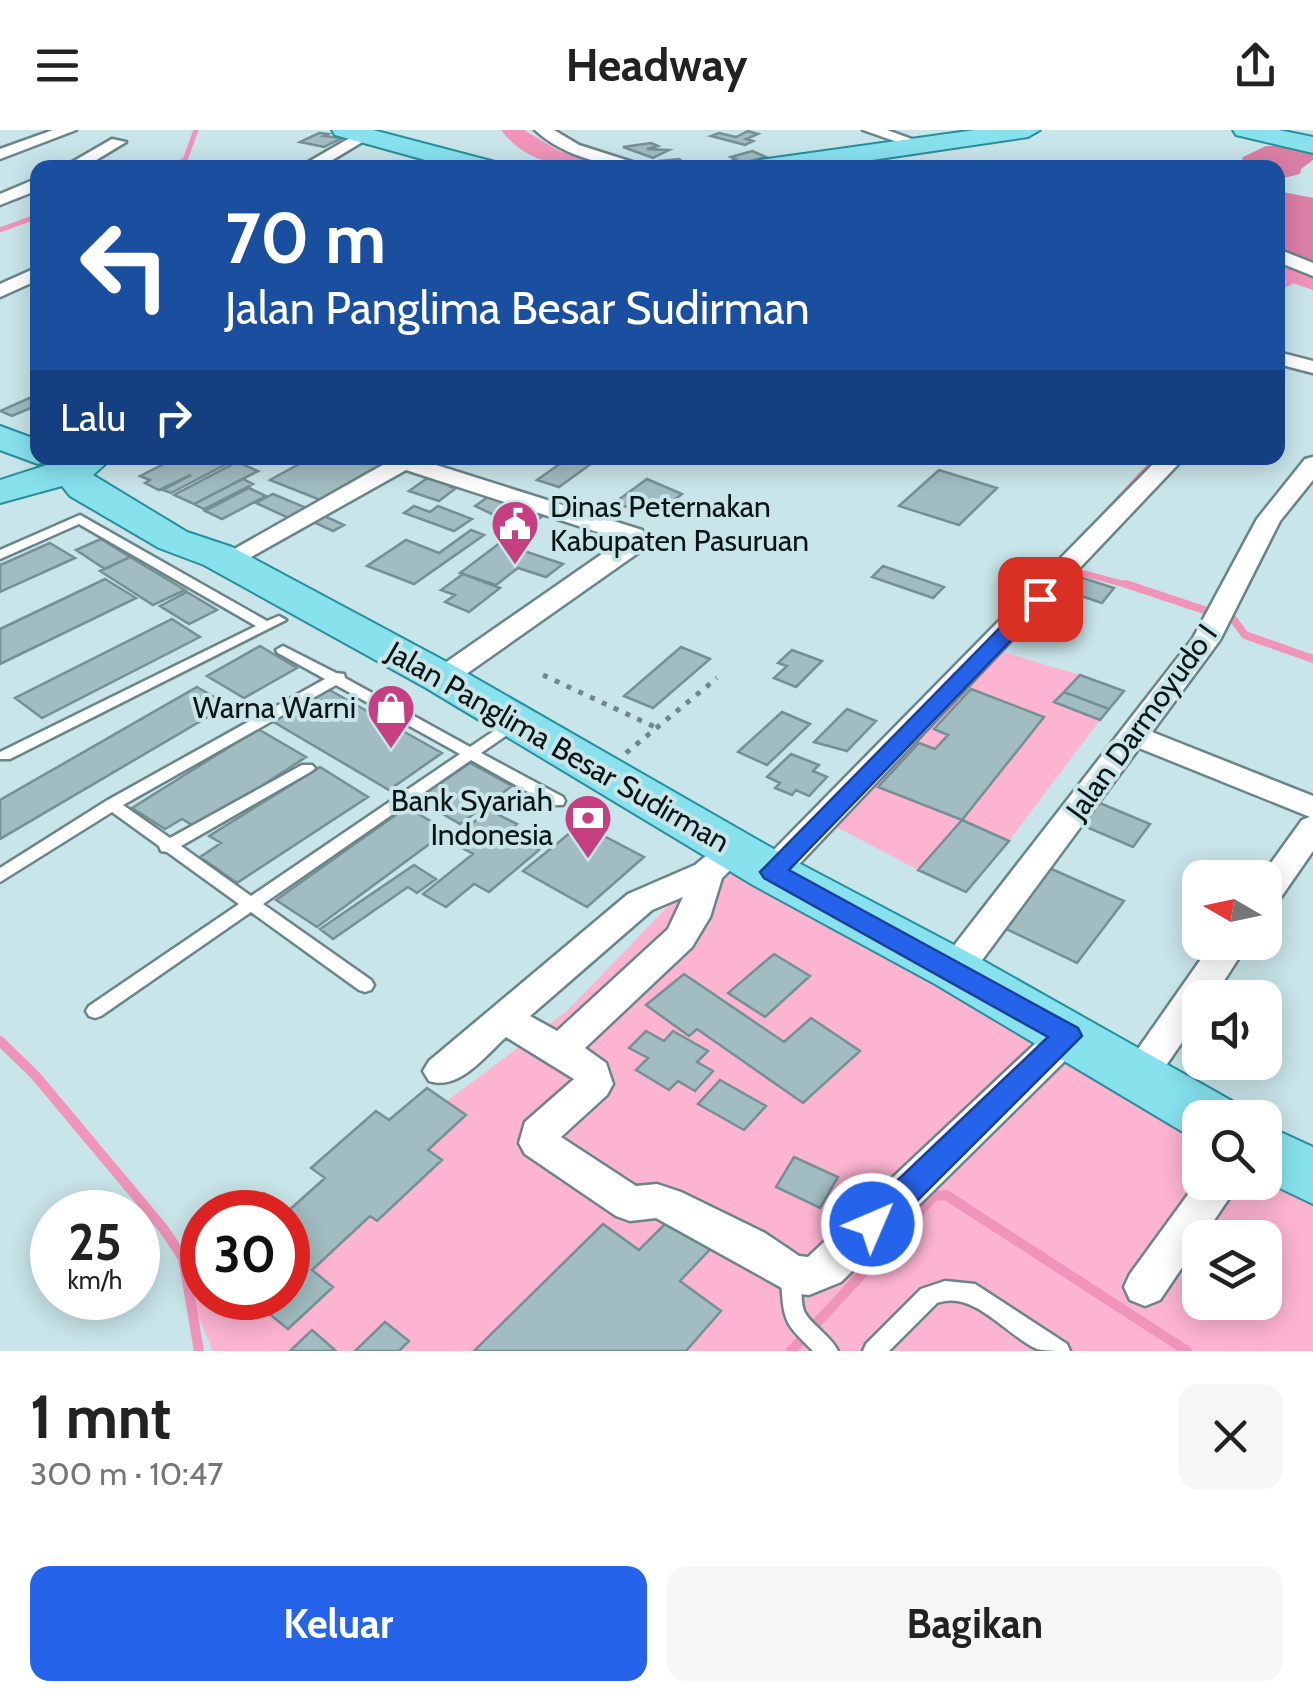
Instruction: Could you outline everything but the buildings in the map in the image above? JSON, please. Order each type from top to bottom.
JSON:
[{"type":"main road","points":[[819,160],[1028,130]]},
{"type":"main road","points":[[1246,130],[1309,140]]},
{"type":"main road","points":[[355,133],[428,160]]},
{"type":"main road","points":[[2,492],[44,488],[69,470]]},
{"type":"main road","points":[[2,492],[69,470]]},
{"type":"main road","name":"Jalan Panglima Besar Sudirman","points":[[69,470],[174,540],[222,559],[518,720],[604,771],[739,864],[955,970],[1182,1102]]},
{"type":"main road","points":[[1282,1160],[1313,1178]]},
{"type":"street","points":[[0,154],[68,130]]},
{"type":"street","points":[[76,130],[119,142],[85,160]]},
{"type":"street","points":[[542,130],[573,148],[614,160]]},
{"type":"street","points":[[871,130],[923,146]]},
{"type":"street","points":[[317,160],[355,133]]},
{"type":"street","points":[[0,200],[30,187]]},
{"type":"street","points":[[1285,258],[1313,270]]},
{"type":"street","points":[[0,267],[30,276]]},
{"type":"street","points":[[0,291],[30,276]]},
{"type":"street","points":[[1285,360],[1313,367]]},
{"type":"street","name":"Jalan Darmoyudo I","points":[[955,970],[1136,736],[1220,614],[1269,520],[1313,464]]},
{"type":"street","points":[[222,559],[291,528],[399,465]]},
{"type":"street","points":[[413,465],[634,535],[635,540],[629,548],[442,678]]},
{"type":"street","points":[[560,1050],[680,938],[739,864],[1068,569],[1165,465]]},
{"type":"street","points":[[1136,736],[1313,808]]},
{"type":"street","points":[[1282,871],[1313,826]]},
{"type":"street","points":[[442,1071],[640,902],[739,864]]},
{"type":"street","points":[[1138,1076],[1219,960]]},
{"type":"street","points":[[505,1019],[593,1073],[594,1084],[539,1133],[545,1150],[630,1204],[656,1200],[668,1204],[750,1246],[791,1274],[809,1276],[826,1270],[1068,1036]]},
{"type":"street","points":[[1145,1287],[1207,1200]]},
{"type":"lane","points":[[0,556],[69,470],[271,623],[5,756]]},
{"type":"lane","points":[[283,650],[339,677],[557,801]]},
{"type":"lane","points":[[0,876],[112,805],[339,677]]},
{"type":"lane","points":[[95,1011],[518,720]]},
{"type":"lane","points":[[167,847],[307,768]]},
{"type":"lane","points":[[112,805],[365,985]]},
{"type":"lane","points":[[791,1274],[794,1316],[828,1351]]},
{"type":"lane","points":[[874,1351],[929,1296],[945,1290],[967,1291],[1059,1351]]},
{"type":"path","points":[[543,675],[657,728]]},
{"type":"path","points":[[604,771],[717,678]]},
{"type":"shaded area","points":[[501,130],[524,130],[559,151],[585,160],[543,160],[511,142]]},
{"type":"shaded area","points":[[1266,146],[1294,146],[1313,152],[1313,160],[1300,174],[1285,178],[1285,160],[1242,160]]},
{"type":"shaded area","points":[[1285,192],[1313,198],[1313,267],[1285,258]]},
{"type":"shaded area","points":[[992,649],[1080,675],[1057,703],[1100,720],[1009,841],[962,821],[918,870],[825,821]]},
{"type":"shaded area","points":[[730,842],[1182,1107],[1182,1200],[1282,1200],[1282,1161],[1313,1179],[1313,1351],[213,1351],[200,1320],[310,1320],[310,1204],[567,1011]]},
{"type":"waterway","points":[[185,160],[196,130]]},
{"type":"waterway","points":[[0,230],[30,219]]},
{"type":"waterway","points":[[1285,271],[1313,281]]},
{"type":"waterway","points":[[1285,285],[1301,277]]},
{"type":"waterway","points":[[1099,520],[1150,465]]},
{"type":"waterway","points":[[1067,569],[1135,587]]},
{"type":"waterway","points":[[1126,584],[1135,587]]},
{"type":"waterway","points":[[1135,587],[1234,620],[1245,635],[1313,659]]},
{"type":"waterway","points":[[0,1041],[35,1075],[163,1228],[183,1258],[199,1351]]},
{"type":"waterway","points":[[791,1351],[934,1196],[946,1195],[1187,1351]]},
{"type":"place","name":"Dinas Peternakan Kabupaten Pasuruan","points":[[515,566]]},
{"type":"place","name":"Warna Warni","points":[[391,750]]},
{"type":"place","name":"Bank Syariah Indonesia","points":[[588,860]]},
{"type":"route","points":[[872,1224],[1068,1036],[772,872],[1040,599]]}]
